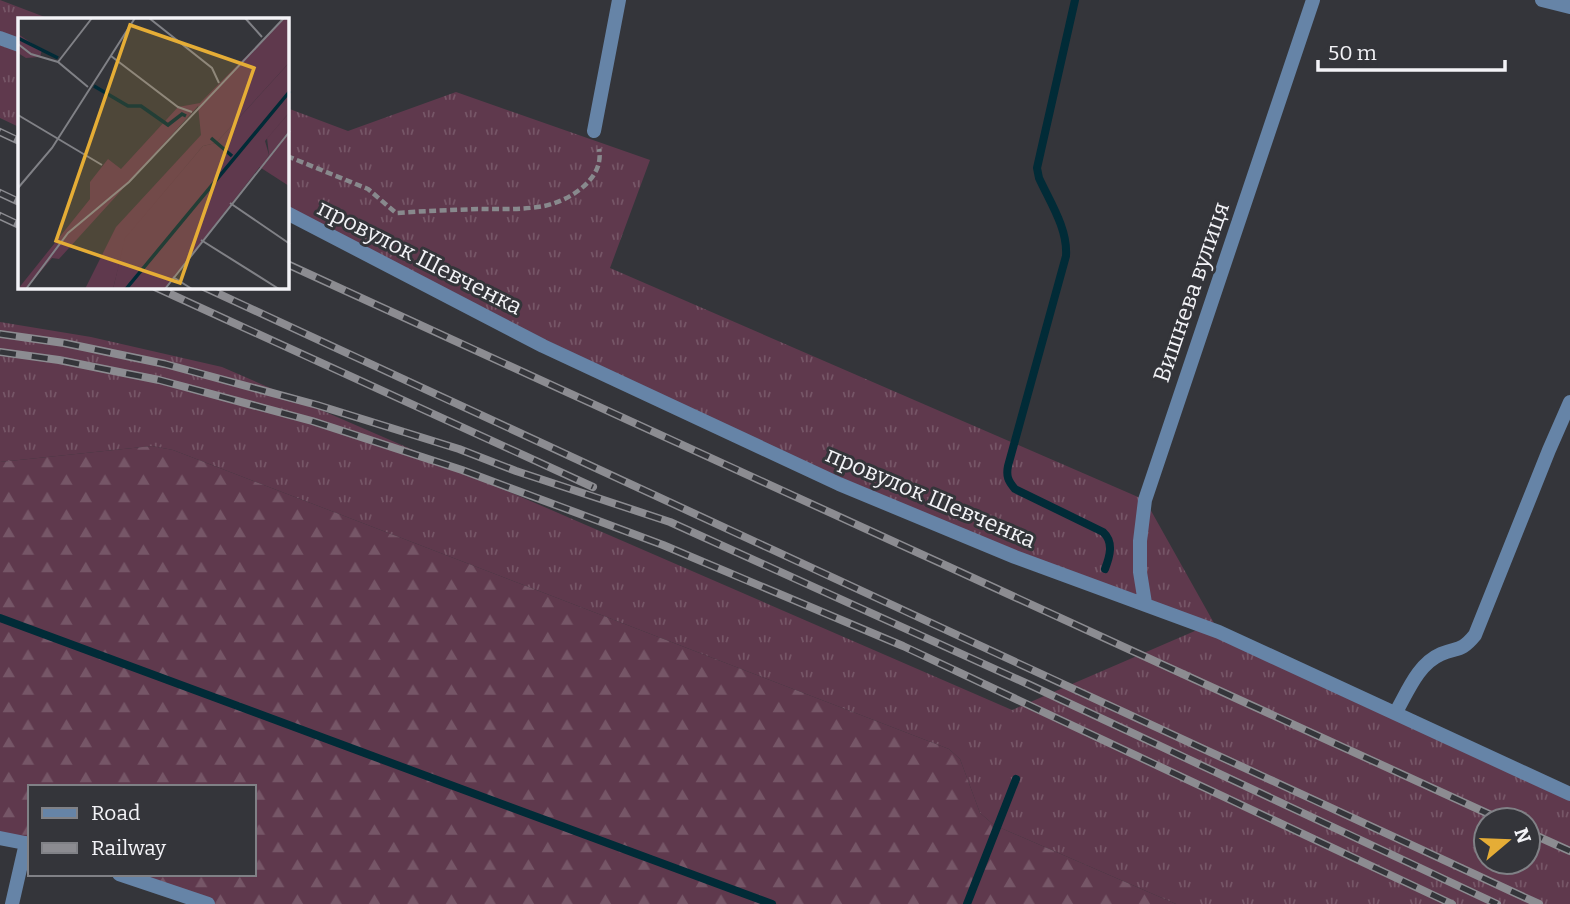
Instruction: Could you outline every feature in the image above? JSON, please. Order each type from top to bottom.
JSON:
[{"type":"street","points":[[594,131],[619,0]]},
{"type":"street","name":"Вишнева вулиця","points":[[1145,603],[1140,572],[1140,541],[1145,500],[1313,0]]},
{"type":"street","points":[[1542,0],[1570,7]]},
{"type":"street","points":[[0,38],[18,45]]},
{"type":"street","name":"провулок Шевченка","points":[[289,215],[543,346],[839,484],[1015,557],[1219,632],[1570,794]]},
{"type":"street","points":[[1396,712],[1423,667],[1441,654],[1466,646],[1475,635],[1570,402]]},
{"type":"street","points":[[0,838],[28,844],[12,904]]},
{"type":"street","points":[[125,876],[208,904]]},
{"type":"path","points":[[289,157],[368,190],[396,213],[544,206],[566,199],[584,186],[597,170],[600,154],[594,131]]},
{"type":"green space","points":[[0,0],[47,18],[18,18],[18,127],[0,118]]},
{"type":"green space","points":[[456,92],[650,160],[610,268],[1145,500],[1219,632],[1570,795],[1570,904],[1176,904],[994,825],[980,813],[960,759],[949,749],[173,450],[152,446],[0,462],[0,322],[91,337],[222,367],[1012,710],[1204,627],[839,484],[289,214],[289,109],[348,131]]},
{"type":"green space","points":[[152,446],[173,450],[949,749],[960,759],[980,813],[994,825],[1176,904],[208,904],[125,876],[256,876],[256,785],[28,785],[28,844],[0,837],[0,462]]},
{"type":"waterway","points":[[1075,0],[1037,168],[1061,226],[1066,256],[1007,473],[1015,489],[1103,532],[1110,545],[1105,569]]},
{"type":"waterway","points":[[0,618],[772,904]]},
{"type":"waterway","points":[[967,904],[1016,779]]},
{"type":"railway","points":[[0,132],[18,141]]},
{"type":"railway","points":[[0,193],[18,202]]},
{"type":"railway","points":[[0,216],[18,225]]},
{"type":"railway","points":[[289,265],[1472,806]]},
{"type":"railway","points":[[159,289],[593,487]]},
{"type":"railway","points":[[208,289],[1539,904]]},
{"type":"railway","points":[[0,334],[64,343],[165,364],[317,405],[459,449],[516,471],[670,522],[1030,685],[1497,904]]},
{"type":"railway","points":[[0,352],[59,360],[159,380],[312,421],[462,470],[663,545],[903,646],[1452,904]]},
{"type":"railway","points":[[1542,838],[1570,851]]}]
